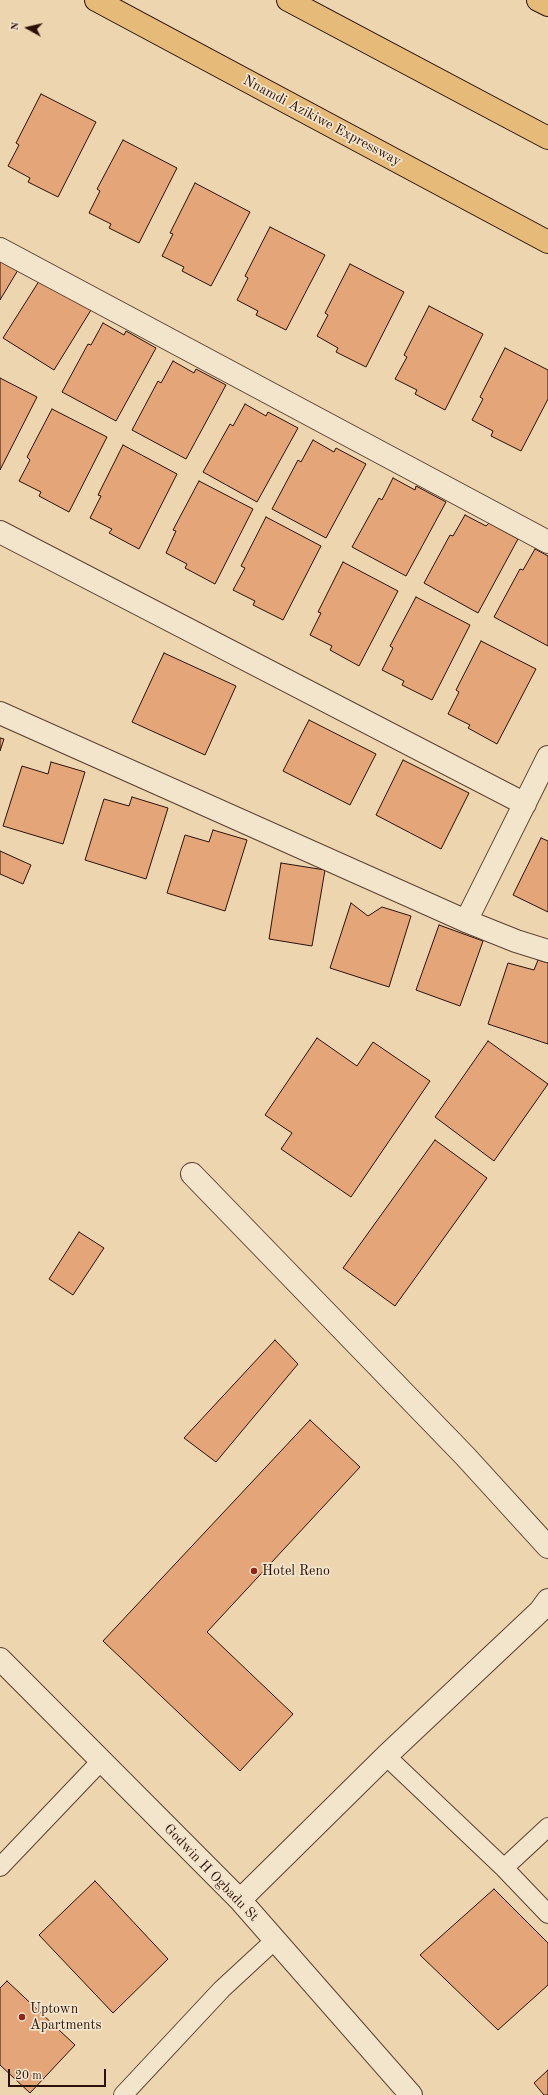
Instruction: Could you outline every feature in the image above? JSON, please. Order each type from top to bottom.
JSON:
[{"type":"highway","name":"Nnamdi Azikiwe Expressway","points":[[96,0],[548,242]]},
{"type":"highway","points":[[288,0],[548,138]]},
{"type":"highway","points":[[538,0],[548,5]]},
{"type":"street","points":[[0,249],[548,542]]},
{"type":"street","points":[[0,532],[524,804]]},
{"type":"street","points":[[0,714],[466,921],[516,941],[548,951]]},
{"type":"street","points":[[466,921],[548,757]]},
{"type":"street","points":[[192,1174],[465,1456],[548,1547]]},
{"type":"street","points":[[240,1900],[386,1756],[540,1611],[548,1600]]},
{"type":"street","name":"Godwin H Ogbadu St","points":[[0,1659],[240,1900],[411,2095]]},
{"type":"lane","points":[[386,1756],[504,1868],[548,1914]]},
{"type":"lane","points":[[0,1867],[100,1760]]},
{"type":"lane","points":[[504,1868],[548,1827]]},
{"type":"lane","points":[[123,2095],[222,1989],[274,1940]]},
{"type":"building","points":[[41,94],[96,122],[58,197],[28,182],[30,178],[8,166],[19,145],[16,143]]},
{"type":"building","points":[[123,140],[177,168],[139,243],[109,228],[111,224],[89,213],[100,191],[97,189]]},
{"type":"building","points":[[195,183],[250,212],[211,286],[182,271],[184,267],[162,256],[173,234],[170,233]]},
{"type":"building","points":[[270,227],[325,255],[286,330],[256,315],[258,311],[237,300],[248,278],[245,276]]},
{"type":"building","points":[[0,259],[18,270],[0,300]]},
{"type":"building","points":[[350,264],[404,292],[366,367],[336,352],[338,348],[317,336],[328,315],[325,313]]},
{"type":"building","points":[[41,278],[91,310],[54,370],[3,338]]},
{"type":"building","points":[[429,306],[483,334],[445,410],[415,394],[417,390],[395,379],[407,357],[404,355]]},
{"type":"building","points":[[103,323],[124,335],[126,331],[156,348],[116,421],[62,392],[88,344],[91,345]]},
{"type":"building","points":[[505,348],[548,370],[548,399],[521,451],[491,436],[493,431],[472,420],[483,399],[480,397]]},
{"type":"building","points":[[173,361],[194,373],[196,369],[226,385],[186,459],[132,430],[158,381],[161,383]]},
{"type":"building","points":[[0,378],[37,397],[0,470]]},
{"type":"building","points":[[245,404],[266,416],[268,412],[298,428],[257,502],[203,472],[230,424],[233,426]]},
{"type":"building","points":[[52,409],[107,437],[69,512],[39,496],[41,492],[19,481],[30,460],[27,457]]},
{"type":"building","points":[[313,440],[334,452],[336,448],[366,464],[326,538],[272,509],[298,460],[301,462]]},
{"type":"building","points":[[123,445],[177,474],[139,549],[109,533],[112,529],[90,518],[101,496],[98,495]]},
{"type":"building","points":[[393,478],[415,490],[416,486],[446,502],[406,576],[352,547],[379,498],[382,500]]},
{"type":"building","points":[[199,481],[253,509],[215,584],[185,568],[187,564],[166,553],[176,531],[173,530]]},
{"type":"building","points":[[465,515],[486,526],[489,523],[518,539],[478,613],[424,583],[450,535],[453,536]]},
{"type":"building","points":[[266,517],[321,546],[283,620],[253,605],[255,601],[233,590],[245,568],[241,566]]},
{"type":"building","points":[[535,549],[548,556],[548,646],[494,617],[520,569],[523,570]]},
{"type":"building","points":[[343,562],[398,591],[359,666],[330,650],[332,646],[310,635],[321,613],[318,612]]},
{"type":"building","points":[[416,597],[470,625],[432,700],[402,685],[404,681],[382,670],[393,648],[390,646]]},
{"type":"building","points":[[481,641],[536,669],[497,744],[468,728],[470,725],[448,714],[459,692],[456,690]]},
{"type":"building","points":[[164,653],[236,686],[205,755],[132,722]]},
{"type":"building","points":[[309,720],[376,754],[350,805],[283,771]]},
{"type":"building","points":[[0,738],[4,739],[0,751]]},
{"type":"building","points":[[403,760],[469,793],[441,849],[376,815]]},
{"type":"building","points":[[51,762],[85,772],[63,844],[3,826],[22,766],[48,774]]},
{"type":"building","points":[[132,797],[168,808],[146,879],[85,860],[104,799],[129,806]]},
{"type":"building","points":[[213,830],[247,840],[225,911],[167,893],[185,835],[209,842]]},
{"type":"building","points":[[541,838],[548,841],[548,912],[513,895]]},
{"type":"building","points":[[0,851],[31,865],[23,884],[0,874]]},
{"type":"building","points":[[281,863],[325,870],[312,946],[269,939]]},
{"type":"building","points":[[351,903],[368,916],[382,907],[411,916],[389,987],[330,968]]},
{"type":"building","points":[[439,925],[483,941],[460,1006],[416,990]]},
{"type":"building","points":[[538,960],[548,963],[548,1044],[488,1024],[508,963],[534,970]]},
{"type":"building","points":[[317,1038],[357,1066],[373,1042],[430,1081],[351,1197],[281,1149],[292,1133],[265,1115]]},
{"type":"building","points":[[488,1041],[548,1084],[494,1161],[435,1117]]},
{"type":"building","points":[[435,1140],[487,1178],[395,1306],[343,1268]]},
{"type":"building","points":[[79,1232],[104,1248],[73,1295],[49,1279]]},
{"type":"building","points":[[275,1340],[298,1364],[216,1462],[184,1438]]},
{"type":"building","points":[[310,1420],[360,1467],[207,1632],[293,1714],[240,1771],[103,1641]]},
{"type":"building","points":[[95,1881],[168,1959],[113,2013],[39,1935]]},
{"type":"building","points":[[494,1889],[548,1943],[548,1985],[498,2030],[420,1955]]},
{"type":"building","name":"Uptown Apartments","points":[[7,1981],[75,2045],[30,2093],[0,2065],[0,1988]]},
{"type":"building","points":[[548,2070],[548,2095],[544,2095],[534,2083]]},
{"type":"place","name":"Hotel Reno","points":[[254,1571]]},
{"type":"place","name":"Uptown Apartments","points":[[22,2017]]}]
